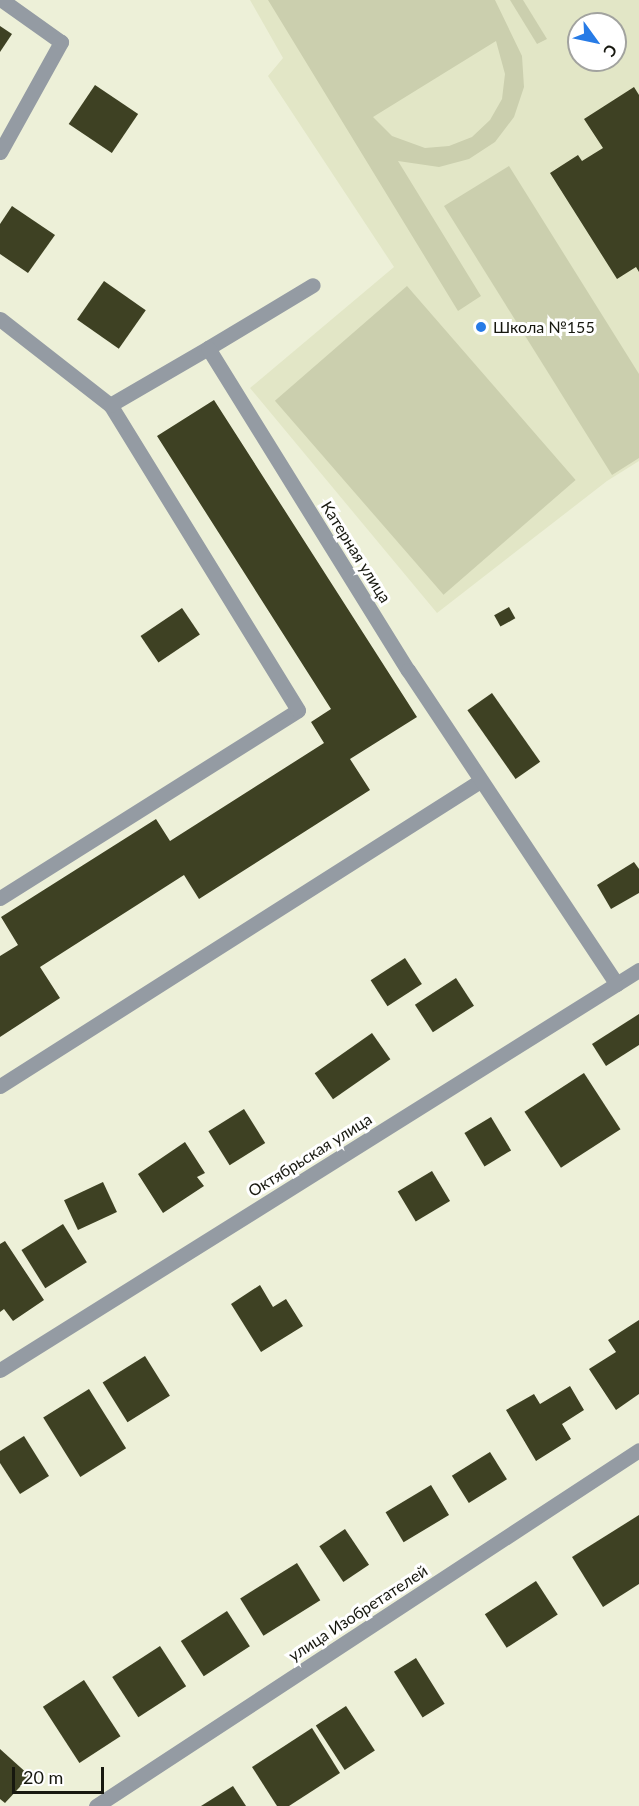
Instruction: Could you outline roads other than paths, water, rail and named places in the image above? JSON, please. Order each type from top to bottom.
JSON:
[{"type":"street","points":[[0,152],[61,42],[2,0]]},
{"type":"street","points":[[110,405],[313,285]]},
{"type":"street","points":[[0,319],[110,405],[298,710],[0,898]]},
{"type":"street","name":"Катерная улица","points":[[208,348],[480,781],[616,984]]},
{"type":"street","points":[[0,1086],[480,781]]},
{"type":"street","name":"Октябрьская улица","points":[[0,1370],[639,970]]},
{"type":"street","name":"улица Изобретателей","points":[[96,1806],[639,1450]]},
{"type":"place","name":"Школа №155","points":[[481,327]]}]
